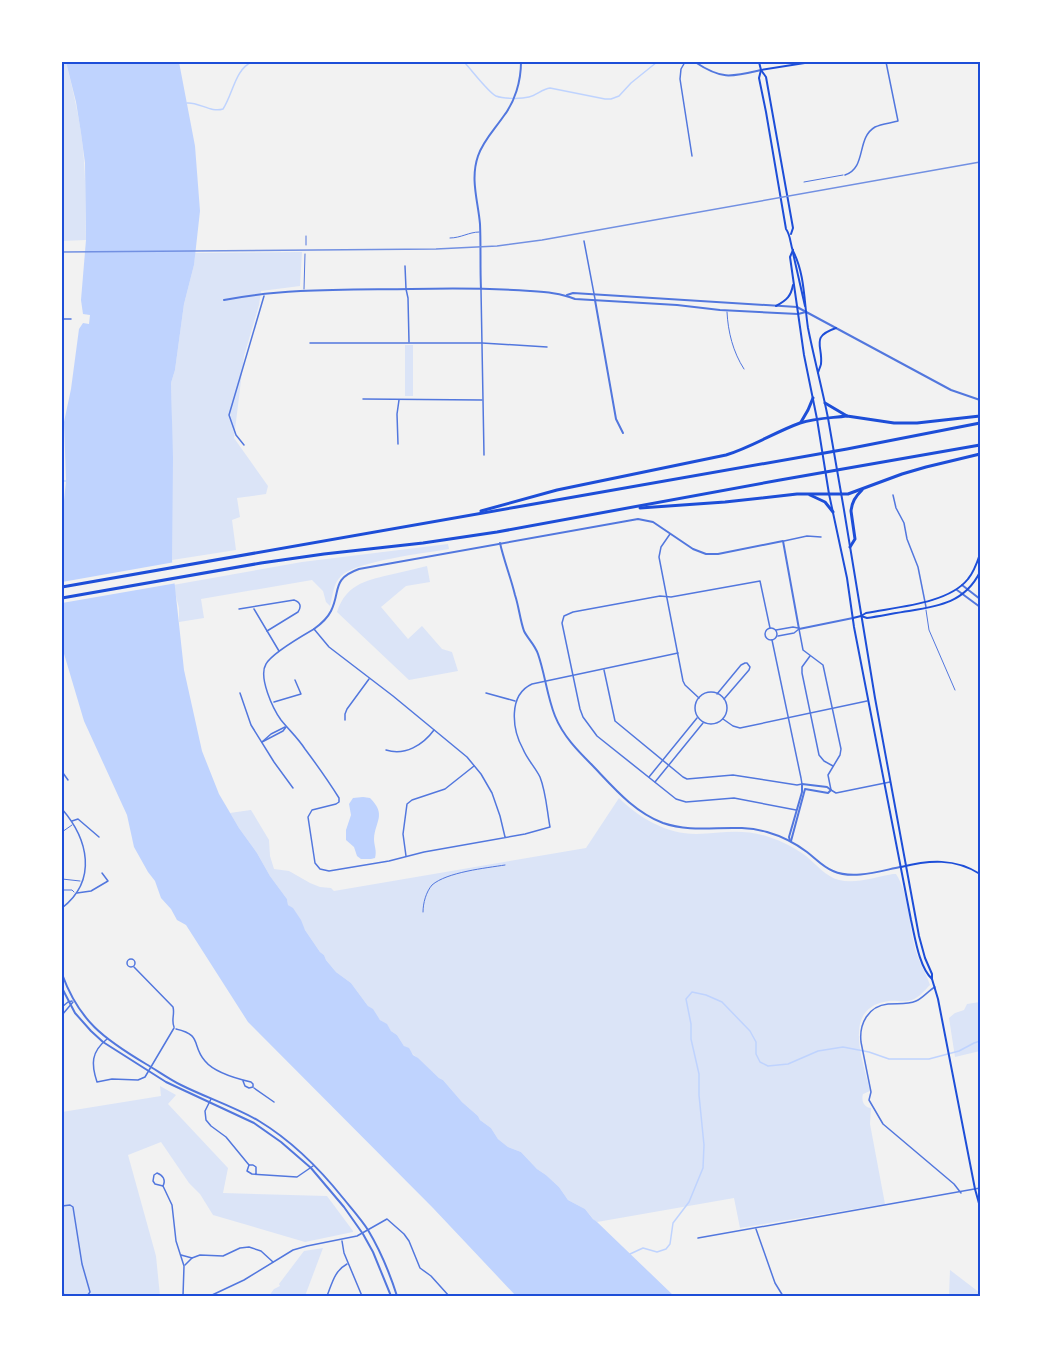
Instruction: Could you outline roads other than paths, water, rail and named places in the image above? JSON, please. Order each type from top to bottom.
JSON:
[{"type":"highway","points":[[800,423],[813,398]]},
{"type":"highway","points":[[825,403],[847,416]]},
{"type":"highway","points":[[465,516],[557,490],[726,455],[800,423],[817,419],[847,416],[877,421],[917,423],[981,416]]},
{"type":"highway","points":[[62,587],[812,455],[981,423]]},
{"type":"highway","points":[[62,598],[324,554],[473,536],[981,445]]},
{"type":"highway","points":[[627,508],[808,494],[848,494],[902,474],[981,454]]},
{"type":"highway","points":[[850,547],[855,539],[851,507],[855,497],[863,489]]},
{"type":"highway","points":[[808,494],[824,502],[833,512]]},
{"type":"main road","points":[[759,62],[766,77],[775,126],[793,228],[790,235]]},
{"type":"main road","points":[[761,70],[811,62]]},
{"type":"main road","points":[[761,70],[759,78],[786,229],[790,235],[793,251],[797,256],[808,326],[842,494],[861,616],[919,936],[932,979]]},
{"type":"main road","points":[[793,251],[790,257],[798,314],[829,494],[884,783],[918,952],[932,979],[940,1006],[975,1189],[981,1207]]},
{"type":"main road","points":[[776,306],[789,298],[794,282]]},
{"type":"main road","points":[[818,373],[821,364],[820,339],[836,328]]},
{"type":"main road","points":[[853,618],[866,612],[940,598],[957,590],[971,575],[981,554]]},
{"type":"main road","points":[[861,616],[867,618],[949,602],[968,589],[981,572]]},
{"type":"main road","points":[[901,867],[929,861],[945,861],[981,874]]},
{"type":"street","points":[[484,455],[480,232],[474,182],[475,156],[505,116],[511,104],[517,90],[521,62]]},
{"type":"street","points":[[685,62],[681,69],[680,79],[692,156]]},
{"type":"street","points":[[695,62],[726,76],[761,70]]},
{"type":"street","points":[[845,175],[853,171],[857,165],[865,140],[872,129],[898,121],[886,62]]},
{"type":"street","points":[[584,241],[616,418],[623,433]]},
{"type":"street","points":[[405,266],[409,343]]},
{"type":"street","points":[[224,300],[304,291],[481,289],[540,292],[575,299],[684,305],[727,310],[798,314],[806,312]]},
{"type":"street","points":[[567,296],[573,293],[797,307],[951,390],[981,400]]},
{"type":"street","points":[[244,445],[236,435],[230,415],[265,294]]},
{"type":"street","points":[[62,319],[71,319]]},
{"type":"street","points":[[310,343],[482,343],[547,347]]},
{"type":"street","points":[[363,399],[482,400]]},
{"type":"street","points":[[398,444],[399,399]]},
{"type":"street","points":[[893,495],[918,567],[926,608]]},
{"type":"street","points":[[678,653],[532,684],[523,689],[515,701],[514,710],[518,737],[523,751],[541,780],[550,827],[532,833],[329,871],[322,870],[314,861],[308,817],[315,809],[338,803],[339,797],[305,748],[279,716],[263,677],[267,663],[280,651],[328,617],[333,609],[338,585],[351,572],[634,519],[653,522],[693,549],[706,554],[718,554],[807,536],[821,537]]},
{"type":"street","points":[[671,533],[659,552],[659,557],[683,681],[699,698]]},
{"type":"street","points":[[783,541],[803,650],[823,665],[841,753],[829,771],[831,790]]},
{"type":"street","points":[[500,543],[522,625],[536,650],[555,716],[569,740],[608,783],[638,810],[677,827],[694,829],[730,827],[769,832],[805,850],[827,868],[842,874],[862,874],[901,867]]},
{"type":"street","points":[[770,628],[760,581],[573,612],[564,616],[562,623],[583,717],[597,736],[654,783],[680,801],[732,797],[799,810]]},
{"type":"street","points":[[962,585],[981,599]]},
{"type":"street","points":[[957,590],[981,607]]},
{"type":"street","points":[[239,609],[294,600],[301,604],[298,612],[267,631]]},
{"type":"street","points":[[253,608],[280,651]]},
{"type":"street","points":[[770,628],[776,630],[799,628],[853,618]]},
{"type":"street","points":[[770,628],[766,630],[765,635],[767,639],[772,640]]},
{"type":"street","points":[[772,640],[778,636],[794,633],[799,628]]},
{"type":"street","points":[[314,629],[326,644],[463,753],[484,778],[492,793],[505,837]]},
{"type":"street","points":[[776,630],[778,636]]},
{"type":"street","points":[[772,640],[804,789],[789,837],[790,842]]},
{"type":"street","points":[[810,655],[802,667],[810,713],[820,758],[833,766]]},
{"type":"street","points":[[717,694],[741,665],[747,663],[750,667],[748,671],[724,700]]},
{"type":"street","points":[[604,668],[615,721],[679,775],[687,779],[733,775],[797,785],[827,787],[836,793],[891,782]]},
{"type":"street","points":[[345,720],[347,709],[370,678]]},
{"type":"street","points":[[272,703],[301,694],[295,680]]},
{"type":"street","points":[[240,693],[248,719],[293,788]]},
{"type":"street","points":[[486,693],[515,701]]},
{"type":"street","points":[[707,693],[717,694],[724,700],[726,707],[723,719],[715,723],[704,723],[698,717],[695,707],[699,698],[707,693]]},
{"type":"street","points":[[723,719],[740,728],[868,701]]},
{"type":"street","points":[[648,778],[698,717]]},
{"type":"street","points":[[654,783],[704,723]]},
{"type":"street","points":[[261,742],[286,726]]},
{"type":"street","points":[[386,750],[394,752],[412,748],[427,739],[435,729]]},
{"type":"street","points":[[407,857],[403,833],[407,804],[412,800],[445,789],[474,765]]},
{"type":"street","points":[[62,774],[68,780]]},
{"type":"street","points":[[797,785],[804,789],[828,793],[831,790]]},
{"type":"street","points":[[62,809],[80,837],[86,860],[86,870],[82,881],[76,893],[62,908]]},
{"type":"street","points":[[73,823],[78,819],[99,837]]},
{"type":"street","points":[[76,893],[91,891],[108,881],[102,873]]},
{"type":"street","points":[[107,1039],[93,1057],[97,1082],[112,1078],[142,1079],[174,1028],[173,1007],[134,967]]},
{"type":"street","points":[[62,974],[73,1001],[107,1039],[176,1082],[261,1122],[288,1141],[315,1165],[343,1197],[379,1251],[397,1296]]},
{"type":"street","points":[[935,987],[915,1002],[882,1005],[874,1009],[862,1024],[861,1042],[871,1092],[869,1100],[883,1124],[954,1184],[961,1193]]},
{"type":"street","points":[[62,988],[70,1006],[103,1042],[172,1085],[263,1129],[310,1168],[366,1232],[391,1296]]},
{"type":"street","points":[[62,1007],[73,1001]]},
{"type":"street","points":[[62,1015],[73,1001]]},
{"type":"street","points":[[174,1028],[185,1030],[192,1036],[200,1054],[209,1065],[243,1081],[251,1082],[253,1087],[274,1102]]},
{"type":"street","points":[[243,1081],[245,1086],[253,1087]]},
{"type":"street","points":[[211,1098],[205,1114],[208,1123],[226,1137],[249,1165],[256,1167],[256,1174]]},
{"type":"street","points":[[249,1165],[249,1174],[297,1177],[315,1165]]},
{"type":"street","points":[[163,1185],[155,1184],[152,1178],[154,1175],[161,1174],[172,1205],[176,1241],[184,1266],[183,1296]]},
{"type":"street","points":[[698,1238],[981,1188]]},
{"type":"street","points":[[62,1206],[73,1207],[82,1264],[90,1292],[87,1296]]},
{"type":"street","points":[[210,1296],[244,1280],[298,1249],[342,1240],[366,1232],[387,1219],[409,1241],[420,1268],[431,1276],[449,1296]]},
{"type":"street","points":[[756,1228],[775,1283],[783,1296]]},
{"type":"street","points":[[342,1240],[344,1253],[362,1296]]},
{"type":"street","points":[[184,1266],[192,1258],[200,1255],[223,1256],[240,1248],[249,1247],[261,1251],[273,1262]]},
{"type":"street","points":[[180,1255],[192,1258]]},
{"type":"street","points":[[327,1296],[336,1273],[348,1264]]},
{"type":"street","points":[[62,1288],[64,1296]]},
{"type":"lane","points":[[804,182],[845,175]]},
{"type":"lane","points":[[450,238],[480,232]]},
{"type":"lane","points":[[306,236],[306,245]]},
{"type":"lane","points":[[304,291],[305,254]]},
{"type":"lane","points":[[727,310],[732,346],[744,369]]},
{"type":"lane","points":[[926,608],[929,630],[955,690]]},
{"type":"lane","points":[[62,831],[73,823]]},
{"type":"lane","points":[[423,912],[426,895],[437,882],[462,872],[505,865]]},
{"type":"lane","points":[[62,879],[82,881]]},
{"type":"lane","points":[[62,890],[72,890],[76,893]]},
{"type":"water","points":[[66,62],[179,62],[195,146],[200,211],[194,265],[184,304],[175,370],[171,383],[172,560],[184,670],[202,751],[219,794],[287,899],[288,905],[293,908],[305,930],[336,972],[351,983],[404,1046],[443,1080],[480,1120],[491,1128],[498,1139],[508,1147],[521,1152],[559,1187],[568,1200],[585,1209],[674,1296],[516,1296],[433,1208],[248,1022],[186,925],[177,920],[161,898],[155,881],[134,847],[127,815],[84,721],[62,647],[62,521],[66,481],[64,422],[79,329],[83,323],[89,324],[90,315],[83,314],[81,300],[86,240],[85,163],[76,102]]},
{"type":"water","points":[[353,798],[370,798],[379,814],[374,839],[376,855],[371,859],[361,859],[357,856],[354,847],[346,840],[346,830],[351,815],[349,804]]},
{"type":"waterway","points":[[187,103],[214,110],[223,109],[238,76],[246,65],[252,62]]},
{"type":"waterway","points":[[279,62],[300,62]]},
{"type":"waterway","points":[[464,62],[489,90],[499,97],[526,98],[550,88],[605,99],[619,96],[657,62]]},
{"type":"waterway","points":[[630,1254],[643,1248],[657,1252],[666,1249],[670,1244],[673,1223],[689,1202],[703,1168],[704,1145],[699,1074],[691,1039],[691,1024],[686,999],[692,992],[722,1002],[750,1031],[756,1042],[756,1054],[760,1062],[768,1066],[788,1064],[818,1051],[843,1047],[889,1059],[929,1059],[959,1051],[980,1041]]},
{"type":"railway","points":[[62,252],[436,249],[497,246],[980,162]]}]
